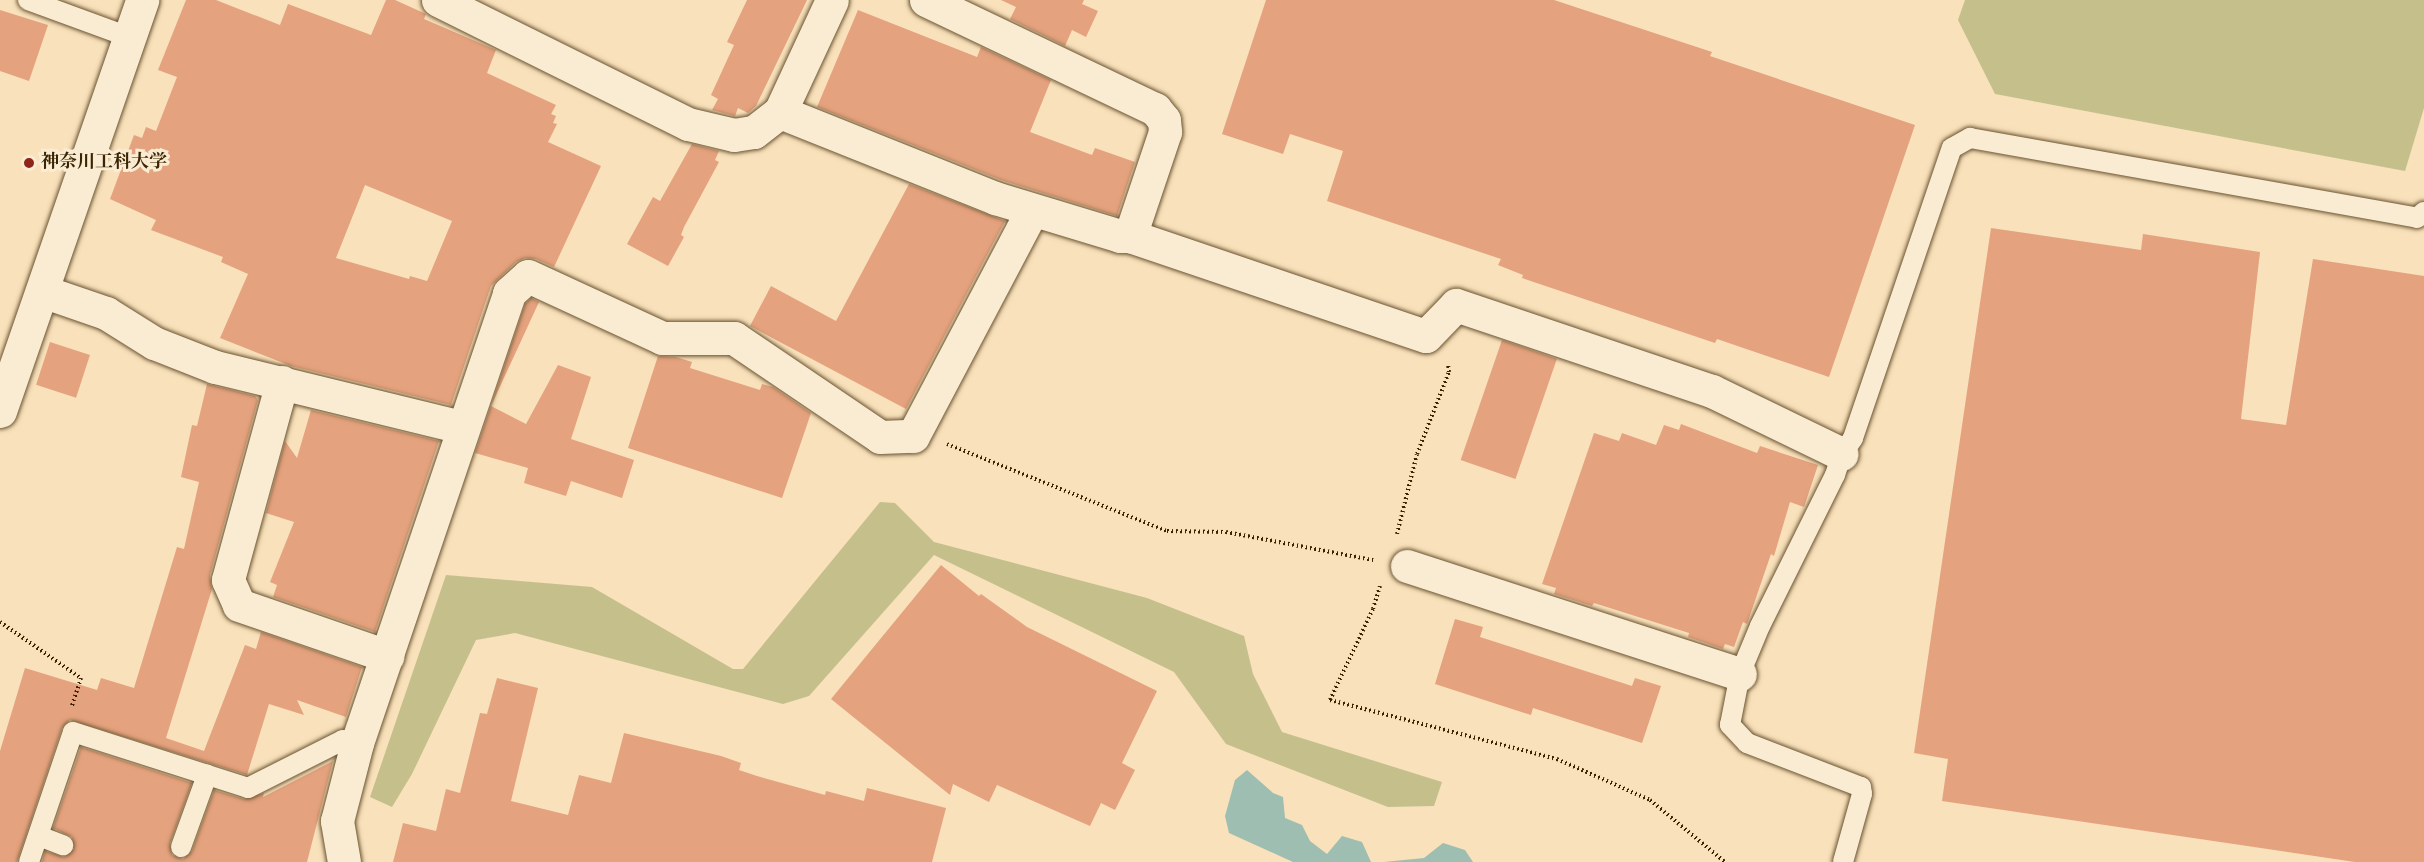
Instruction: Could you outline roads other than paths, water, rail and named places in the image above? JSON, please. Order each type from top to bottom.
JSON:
[{"type":"street","points":[[0,411],[142,0]]},
{"type":"street","points":[[438,0],[688,124],[734,135],[754,132],[780,112],[832,0]]},
{"type":"street","points":[[926,0],[1155,109],[1160,114],[1164,120],[1165,132],[1130,236]]},
{"type":"street","points":[[780,112],[1032,210],[1120,236],[1130,236],[1426,336],[1456,305],[1712,391],[1842,454]]},
{"type":"street","points":[[344,862],[337,821],[357,743],[509,293],[528,276],[662,338],[734,338],[880,437],[913,436],[1032,210]]},
{"type":"street","points":[[42,291],[105,313],[154,343],[215,367],[462,427]]},
{"type":"street","points":[[282,382],[228,580],[239,605],[387,656]]},
{"type":"street","points":[[1392,561],[1740,674]]},
{"type":"lane","points":[[28,0],[129,37]]},
{"type":"lane","points":[[1843,862],[1862,794],[1861,787],[1747,743],[1730,725],[1740,674],[1760,626],[1835,475],[1842,454],[1853,438],[1952,148],[1970,138],[2417,218],[2424,212]]},
{"type":"lane","points":[[29,862],[73,732],[248,788],[343,740],[357,743]]},
{"type":"lane","points":[[181,847],[207,775]]},
{"type":"lane","points":[[39,836],[63,845]]},
{"type":"place","name":"神奈川工科大学","points":[[29,163]]}]
